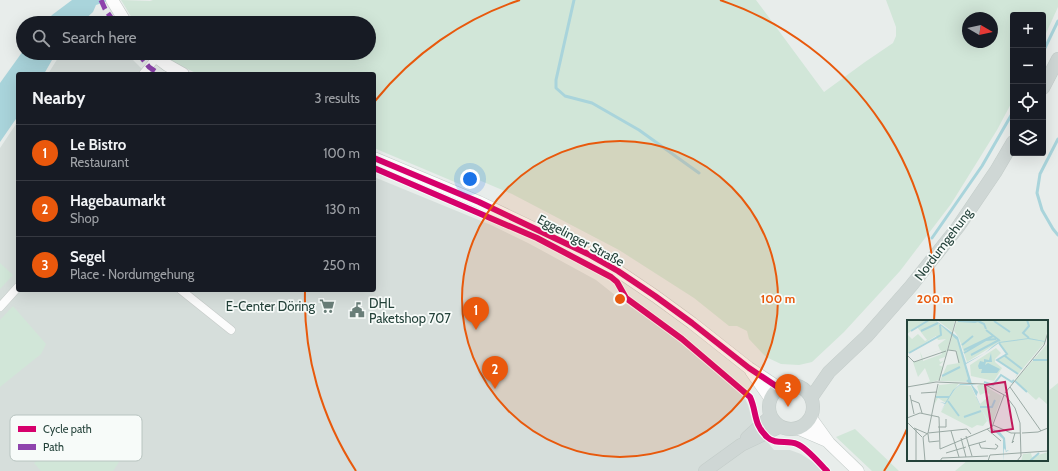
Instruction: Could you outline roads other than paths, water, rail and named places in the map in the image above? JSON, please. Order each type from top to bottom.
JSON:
[{"type":"main road","points":[[1045,84],[1058,59]]},
{"type":"main road","name":"Nordumgehung","points":[[811,398],[829,372],[867,336],[911,286],[958,227],[996,171],[1010,147]]},
{"type":"main road","name":"Nordumgehung","points":[[779,388],[786,385],[801,387],[829,372]]},
{"type":"main road","points":[[779,388],[770,398],[768,410],[774,422],[785,430],[792,430],[805,425],[811,418],[813,412],[811,398],[801,387]]},
{"type":"main road","points":[[705,471],[774,422]]},
{"type":"street","points":[[114,2],[122,16]]},
{"type":"street","points":[[144,72],[151,60]]},
{"type":"street","points":[[162,60],[180,72]]},
{"type":"street","name":"Eggelinger Straße","points":[[376,159],[485,205],[588,254],[618,271],[655,296],[749,368],[779,388]]},
{"type":"street","points":[[0,307],[16,289]]},
{"type":"street","points":[[184,292],[231,330]]},
{"type":"street","name":"Eggelinger Straße","points":[[749,368],[770,398]]},
{"type":"street","points":[[811,418],[829,443],[858,471]]},
{"type":"street","points":[[799,428],[829,443]]},
{"type":"water","points":[[72,0],[111,0],[96,5],[93,12],[89,16],[51,16]]},
{"type":"water","points":[[17,60],[52,60],[45,72],[16,72],[16,119],[0,142],[0,83]]},
{"type":"waterway","points":[[574,0],[556,80],[556,88],[565,96],[592,103],[639,130],[699,173]]},
{"type":"waterway","points":[[1045,48],[1058,21]]},
{"type":"waterway","points":[[932,238],[982,166],[1010,117]]},
{"type":"waterway","points":[[1058,139],[1040,174],[1037,193],[1042,210],[1058,235]]},
{"type":"place","name":"E-Center Döring","points":[[327,306]]},
{"type":"place","name":"DHL Paketshop 707","points":[[357,310]]},
{"type":"place","name":"Le Bistro","points":[[476,330]]},
{"type":"place","name":"Hagebaumarkt","points":[[495,389]]},
{"type":"place","name":"Segel","points":[[788,407]]}]
